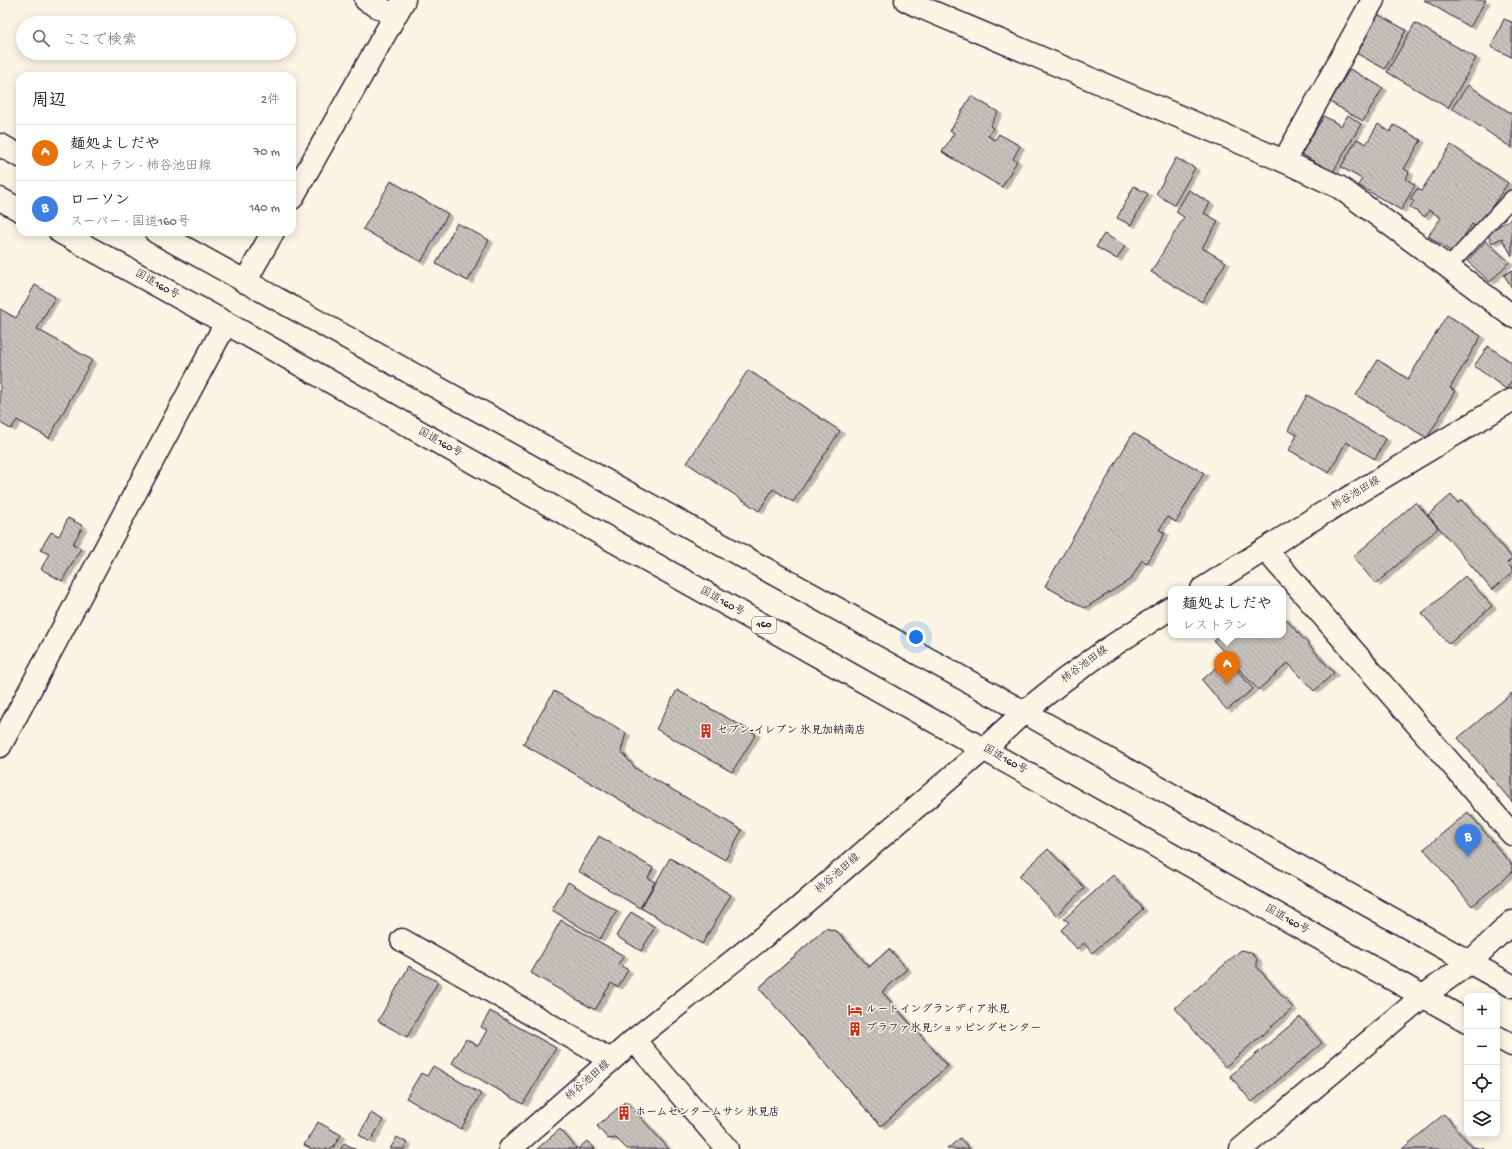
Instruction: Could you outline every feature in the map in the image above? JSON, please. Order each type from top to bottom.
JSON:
[{"type":"main road","points":[[296,191],[399,8],[366,0]]},
{"type":"main road","points":[[906,0],[931,12],[1284,161],[1339,187],[1512,316]]},
{"type":"main road","points":[[1284,161],[1373,0]]},
{"type":"main road","points":[[0,145],[16,154]]},
{"type":"main road","points":[[0,199],[16,208]]},
{"type":"main road","name":"国道160号","points":[[67,236],[226,323],[984,748],[1464,1019]]},
{"type":"main road","points":[[163,236],[1024,712],[1512,986]]},
{"type":"main road","points":[[245,282],[271,236]]},
{"type":"main road","points":[[2,736],[226,323]]},
{"type":"main road","name":"柿谷池田線","points":[[1207,586],[1265,549],[1512,400]]},
{"type":"main road","points":[[1265,549],[1512,834]]},
{"type":"main road","name":"柿谷池田線","points":[[510,1149],[634,1040],[787,918],[1024,712],[1102,652],[1168,610]]},
{"type":"main road","points":[[1241,1149],[1422,997],[1469,963],[1512,922]]},
{"type":"main road","points":[[402,940],[611,1060]]},
{"type":"main road","points":[[1500,1039],[1512,1045]]},
{"type":"main road","points":[[634,1040],[727,1149]]},
{"type":"lane","points":[[1448,267],[1512,198]]},
{"type":"building","points":[[1424,0],[1486,0],[1470,27]]},
{"type":"building","points":[[1377,14],[1406,30],[1385,69],[1356,53]]},
{"type":"building","points":[[1504,19],[1512,22],[1512,57],[1491,47]]},
{"type":"building","points":[[1415,23],[1476,58],[1448,108],[1387,72]]},
{"type":"building","points":[[1350,69],[1383,88],[1363,121],[1330,102]]},
{"type":"building","points":[[1468,85],[1512,114],[1512,148],[1452,108]]},
{"type":"building","points":[[971,96],[998,112],[990,126],[993,128],[988,136],[995,140],[999,134],[1020,146],[1013,159],[1017,161],[1002,187],[942,152],[954,133],[950,131]]},
{"type":"building","points":[[1348,115],[1361,124],[1333,172],[1301,154],[1324,116],[1341,126]]},
{"type":"building","points":[[1378,124],[1390,132],[1394,125],[1421,140],[1404,169],[1409,172],[1406,179],[1415,185],[1401,210],[1358,185],[1362,179],[1341,167],[1357,139],[1366,144]]},
{"type":"building","points":[[1451,145],[1508,183],[1478,227],[1472,224],[1453,253],[1428,236],[1441,218],[1429,210],[1425,217],[1410,207],[1414,201],[1410,199],[1417,189],[1421,191]]},
{"type":"building","points":[[1176,158],[1195,168],[1174,205],[1156,194]]},
{"type":"building","points":[[391,181],[448,214],[421,262],[363,229]]},
{"type":"building","points":[[1134,186],[1148,194],[1131,225],[1117,218]]},
{"type":"building","points":[[1189,190],[1210,203],[1204,213],[1218,221],[1202,248],[1226,262],[1202,302],[1151,272],[1184,217],[1176,212]]},
{"type":"building","points":[[1512,218],[1512,256],[1502,238],[1492,243],[1487,233]]},
{"type":"building","points":[[457,223],[489,240],[468,281],[436,264]]},
{"type":"building","points":[[1104,234],[1125,246],[1117,259],[1096,247]]},
{"type":"building","points":[[1486,241],[1509,262],[1490,282],[1467,261]]},
{"type":"building","points":[[1512,270],[1512,288],[1504,275]]},
{"type":"building","points":[[35,285],[55,297],[37,329],[92,360],[49,438],[17,420],[11,429],[0,423],[0,309],[16,318]]},
{"type":"building","points":[[1447,315],[1481,336],[1450,388],[1455,391],[1427,438],[1356,395],[1378,360],[1408,379]]},
{"type":"building","points":[[1488,346],[1512,363],[1512,380],[1506,389],[1474,366]]},
{"type":"building","points":[[748,370],[840,431],[793,502],[773,489],[759,511],[687,463]]},
{"type":"building","points":[[1307,395],[1386,439],[1375,459],[1346,442],[1329,473],[1289,450],[1297,435],[1288,430]]},
{"type":"building","points":[[1133,433],[1204,473],[1176,522],[1167,517],[1159,530],[1165,533],[1147,563],[1142,560],[1131,579],[1085,608],[1045,586]]},
{"type":"building","points":[[1451,495],[1458,503],[1462,500],[1512,558],[1507,563],[1512,568],[1512,573],[1492,590],[1428,515]]},
{"type":"building","points":[[1416,502],[1438,528],[1376,584],[1353,557]]},
{"type":"building","points":[[68,518],[83,526],[73,544],[81,548],[62,581],[41,569],[49,554],[40,550],[51,532],[59,536]]},
{"type":"building","points":[[1465,576],[1492,606],[1449,644],[1422,614]]},
{"type":"building","points":[[1286,619],[1334,673],[1314,691],[1288,663],[1258,690],[1214,641],[1218,638],[1286,638]]},
{"type":"building","points":[[1227,658],[1253,689],[1227,710],[1202,680]]},
{"type":"building","name":"セブン-イレブン 氷見加納南店","points":[[677,690],[756,734],[732,772],[656,729]]},
{"type":"building","points":[[554,691],[626,733],[621,751],[635,768],[742,830],[725,860],[523,744]]},
{"type":"building","points":[[1512,693],[1512,802],[1458,738]]},
{"type":"building","points":[[1468,812],[1512,865],[1512,872],[1472,906],[1424,849]]},
{"type":"building","points":[[599,836],[653,868],[648,878],[655,882],[640,908],[578,871]]},
{"type":"building","points":[[1048,849],[1085,888],[1056,915],[1019,876]]},
{"type":"building","points":[[670,858],[731,895],[702,944],[641,908]]},
{"type":"building","points":[[1113,875],[1143,909],[1092,953],[1084,943],[1077,949],[1061,930],[1069,922],[1064,919]]},
{"type":"building","points":[[568,882],[617,911],[600,939],[552,910]]},
{"type":"building","points":[[631,912],[655,927],[641,951],[616,936]]},
{"type":"building","points":[[561,920],[624,956],[618,964],[628,970],[618,987],[611,983],[595,1010],[531,973]]},
{"type":"building","name":"プラファ氷見ショッピングセンター","points":[[826,928],[838,932],[869,967],[889,949],[907,969],[882,992],[948,1066],[881,1126],[759,988]]},
{"type":"building","name":"プラファ氷見ショッピングセンター","points":[[826,928],[838,932],[869,967],[889,949],[907,969],[882,992],[948,1066],[881,1126],[759,988]]},
{"type":"building","points":[[1241,950],[1251,952],[1257,959],[1257,967],[1293,1008],[1225,1067],[1175,1008]]},
{"type":"building","points":[[409,966],[438,982],[407,1037],[378,1021]]},
{"type":"building","points":[[490,1011],[556,1048],[523,1104],[452,1063],[466,1039],[478,1046],[487,1030],[481,1027]]},
{"type":"building","points":[[1300,1017],[1322,1043],[1252,1102],[1230,1076]]},
{"type":"building","points":[[433,1066],[481,1094],[461,1129],[406,1098],[421,1073],[427,1076]]},
{"type":"building","name":"ホームセンタームサシ 氷見店","points":[[626,1101],[669,1149],[627,1149],[616,1138],[608,1139],[597,1126]]},
{"type":"building","points":[[371,1113],[383,1120],[370,1142],[359,1135]]},
{"type":"building","points":[[1444,1114],[1472,1147],[1485,1149],[1402,1149]]},
{"type":"building","points":[[318,1122],[341,1135],[332,1149],[312,1149],[304,1145]]},
{"type":"building","points":[[560,1129],[577,1149],[537,1149]]},
{"type":"building","points":[[397,1137],[407,1143],[404,1149],[390,1149]]},
{"type":"building","points":[[960,1138],[970,1149],[947,1149]]},
{"type":"building","points":[[587,1141],[595,1149],[578,1149]]},
{"type":"building","points":[[344,1143],[355,1149],[340,1149]]},
{"type":"place","name":"麺処よしだや","points":[[1227,684]]},
{"type":"place","name":"セブン-イレブン 氷見加納南店","points":[[706,731]]},
{"type":"place","name":"ローソン","points":[[1468,857]]},
{"type":"place","name":"ルートイングランディア氷見","points":[[855,1010]]},
{"type":"place","name":"プラファ氷見ショッピングセンター","points":[[855,1029]]},
{"type":"place","name":"ホームセンタームサシ 氷見店","points":[[624,1113]]}]
